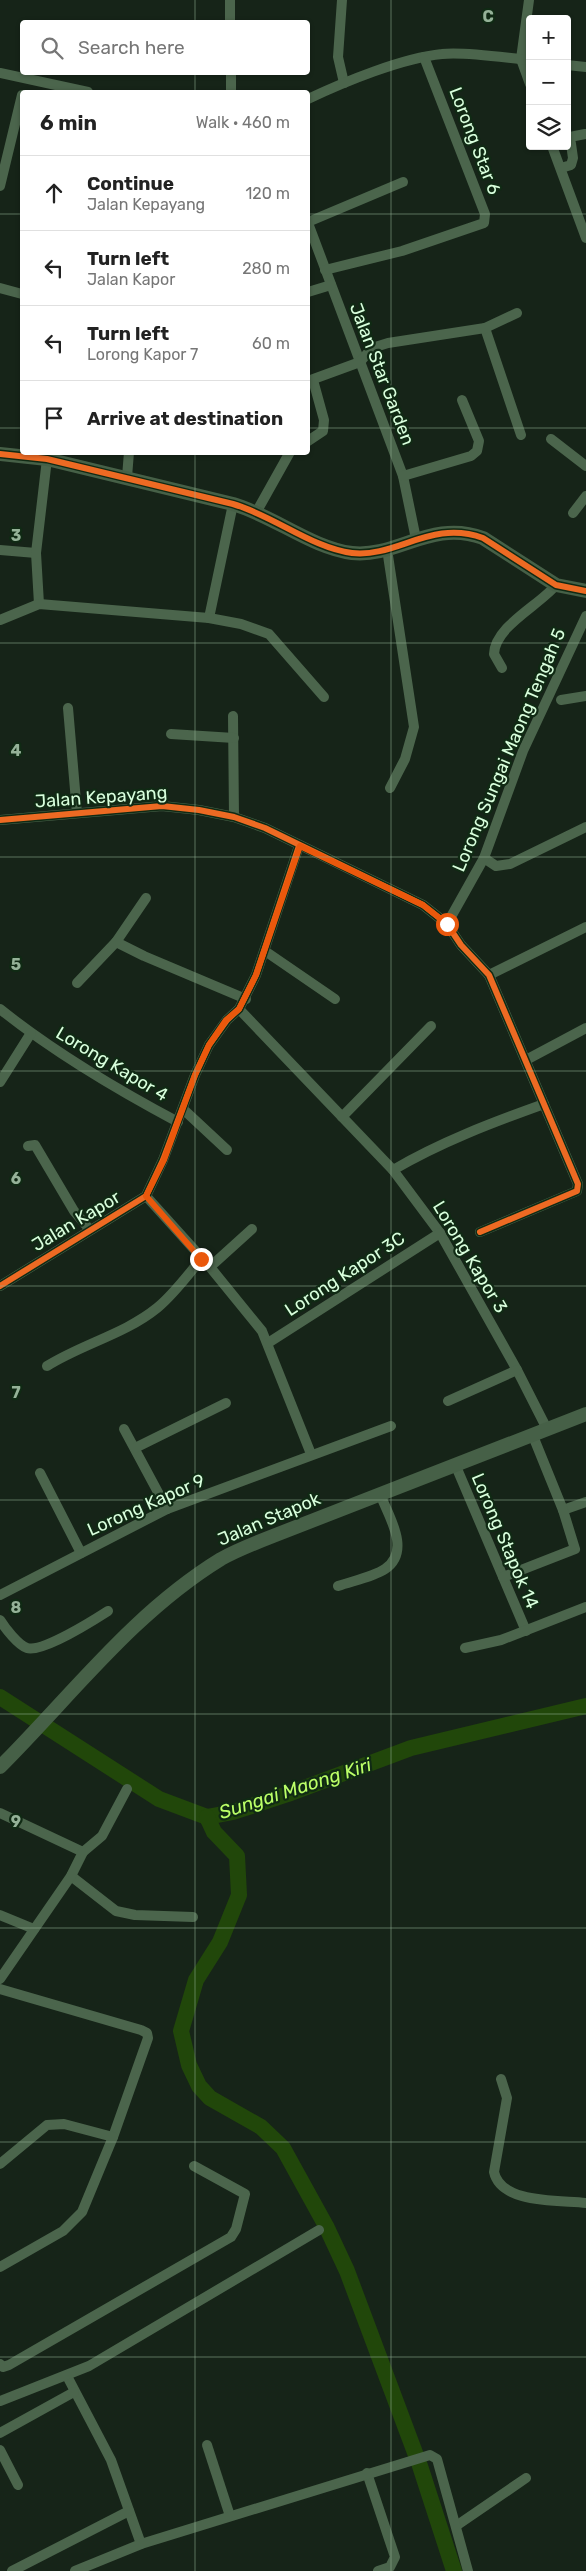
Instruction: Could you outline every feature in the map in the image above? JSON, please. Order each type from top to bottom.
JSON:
[{"type":"main road","points":[[0,454],[47,459],[233,504],[257,511],[330,549],[355,553],[387,549],[416,539],[454,532],[471,534],[483,538],[556,585],[586,592]]},
{"type":"main road","name":"Jalan Stapok","points":[[5,1762],[117,1641],[158,1605],[222,1559],[272,1536],[586,1414]]},
{"type":"street","points":[[230,0],[230,20]]},
{"type":"street","points":[[342,0],[338,57],[344,82]]},
{"type":"street","points":[[310,98],[344,82],[424,57],[444,53],[525,60],[529,0]]},
{"type":"street","name":"Lorong Star 6","points":[[325,270],[402,251],[484,222],[485,214],[424,57]]},
{"type":"street","points":[[571,65],[586,67]]},
{"type":"street","points":[[0,73],[79,90]]},
{"type":"street","points":[[230,75],[231,90]]},
{"type":"street","points":[[24,90],[27,79]]},
{"type":"street","points":[[0,186],[1,174],[20,105]]},
{"type":"street","points":[[560,168],[570,165],[574,158],[570,137],[585,134]]},
{"type":"street","points":[[553,150],[586,238]]},
{"type":"street","points":[[310,222],[403,182]]},
{"type":"street","name":"Jalan Star Garden","points":[[310,229],[403,476],[416,539]]},
{"type":"street","points":[[310,291],[331,285]]},
{"type":"street","points":[[0,288],[20,293]]},
{"type":"street","points":[[310,440],[323,431],[324,420],[310,381],[360,362],[372,348],[485,328],[517,313]]},
{"type":"street","points":[[485,328],[521,435]]},
{"type":"street","points":[[403,476],[471,456],[477,451],[479,441],[462,400]]},
{"type":"street","points":[[551,438],[586,466]]},
{"type":"street","points":[[126,477],[129,455]]},
{"type":"street","points":[[257,511],[288,455]]},
{"type":"street","points":[[39,604],[36,553],[47,459]]},
{"type":"street","points":[[573,513],[586,496]]},
{"type":"street","points":[[209,618],[233,504]]},
{"type":"street","points":[[387,549],[414,727],[404,759],[390,788]]},
{"type":"street","points":[[0,550],[36,553]]},
{"type":"street","points":[[502,668],[494,654],[496,644],[517,618],[549,594],[556,585]]},
{"type":"street","points":[[0,620],[39,604],[209,618],[241,624],[269,634],[324,697]]},
{"type":"street","name":"Lorong Sungai Maong Tengah 5","points":[[447,924],[484,858],[523,751],[586,616]]},
{"type":"street","points":[[562,700],[586,696]]},
{"type":"street","points":[[68,708],[77,813]]},
{"type":"street","points":[[233,716],[234,817]]},
{"type":"street","points":[[171,734],[234,738]]},
{"type":"street","name":"Jalan Kepayang","points":[[0,820],[162,806],[199,810],[234,817],[265,828],[423,905],[447,924],[461,945],[488,975],[578,1184],[577,1191],[480,1232]]},
{"type":"street","points":[[484,858],[496,866],[510,864],[586,827]]},
{"type":"street","name":"Jalan Kapor","points":[[0,1286],[146,1196],[209,1045],[226,1020],[239,1009],[246,998],[265,950],[300,846]]},
{"type":"street","points":[[77,983],[116,942],[146,898]]},
{"type":"street","points":[[488,975],[586,927]]},
{"type":"street","points":[[116,942],[144,956],[246,998]]},
{"type":"street","points":[[265,950],[334,999]]},
{"type":"street","name":"Lorong Kapor 4","points":[[0,1009],[30,1033],[132,1098],[178,1122]]},
{"type":"street","name":"Lorong Kapor 3","points":[[239,1009],[393,1170],[440,1233],[517,1370],[546,1430]]},
{"type":"street","points":[[342,1117],[430,1026]]},
{"type":"street","points":[[526,1060],[586,1028]]},
{"type":"street","name":"Lorong Kapor 4","points":[[0,1082],[30,1033]]},
{"type":"street","points":[[393,1170],[427,1150],[463,1133],[544,1104]]},
{"type":"street","points":[[183,1109],[227,1150]]},
{"type":"street","points":[[28,1146],[35,1145],[74,1212],[90,1230]]},
{"type":"street","points":[[146,1196],[255,1320],[268,1343],[311,1454]]},
{"type":"street","points":[[210,1267],[252,1229]]},
{"type":"street","name":"Lorong Kapor 3C","points":[[268,1343],[440,1233]]},
{"type":"street","points":[[47,1366],[64,1355],[137,1321],[156,1309],[171,1295],[201,1259]]},
{"type":"street","points":[[448,1401],[517,1370]]},
{"type":"street","points":[[135,1448],[226,1402]]},
{"type":"street","name":"Lorong Kapor 9","points":[[0,1595],[167,1509],[311,1454],[391,1426]]},
{"type":"street","points":[[124,1429],[167,1509]]},
{"type":"street","points":[[503,1577],[575,1549],[563,1510],[533,1436]]},
{"type":"street","name":"Lorong Stapok 14","points":[[454,1464],[526,1631]]},
{"type":"street","points":[[40,1473],[81,1553]]},
{"type":"street","points":[[338,1586],[385,1569],[394,1559],[398,1550],[397,1536],[380,1494]]},
{"type":"street","points":[[563,1510],[586,1502]]},
{"type":"street","points":[[465,1648],[501,1640],[586,1607]]},
{"type":"street","points":[[0,1620],[22,1644],[32,1648],[49,1644],[108,1611]]},
{"type":"street","points":[[0,1979],[71,1876],[83,1852],[102,1836],[128,1789]]},
{"type":"street","points":[[0,1813],[83,1852]]},
{"type":"street","points":[[71,1876],[116,1911],[135,1915],[193,1917]]},
{"type":"street","points":[[0,1915],[34,1929]]},
{"type":"street","points":[[0,1989],[147,2032],[148,2038],[113,2137],[82,2212],[63,2231],[0,2267]]},
{"type":"street","points":[[501,2079],[507,2098],[494,2172],[496,2181],[513,2194],[586,2203]]},
{"type":"street","points":[[0,2164],[47,2125],[64,2124],[113,2137]]},
{"type":"street","points":[[0,2364],[3,2367],[8,2366],[231,2237],[236,2229],[245,2194],[194,2166]]},
{"type":"street","points":[[0,2400],[89,2366],[318,2230]]},
{"type":"street","points":[[67,2376],[111,2460],[141,2544]]},
{"type":"street","points":[[0,2433],[74,2392]]},
{"type":"street","points":[[207,2445],[230,2516]]},
{"type":"street","points":[[0,2450],[18,2484]]},
{"type":"street","points":[[75,2571],[141,2544],[420,2456],[430,2455],[437,2460],[468,2571]]},
{"type":"street","points":[[367,2473],[394,2557],[390,2567],[378,2571]]},
{"type":"street","points":[[456,2526],[526,2478]]},
{"type":"street","points":[[12,2571],[129,2511]]},
{"type":"waterway","name":"Sungai Maong Kiri","points":[[0,1697],[159,1799],[207,1817],[233,1812],[288,1794],[411,1748],[586,1706]]},
{"type":"waterway","points":[[207,1817],[214,1832],[237,1856],[239,1895],[220,1942],[196,1980],[181,2031],[189,2065],[199,2086],[210,2098],[261,2127],[283,2148],[326,2226],[347,2271],[420,2466],[454,2571]]},
{"type":"cycle path","points":[[0,454],[47,459],[233,504],[248,509],[322,545],[352,553],[384,550],[447,533],[464,533],[483,538],[556,585],[586,591]]},
{"type":"cycle path","points":[[0,820],[162,806],[199,810],[234,817],[265,828],[423,905],[447,924],[461,945],[489,975],[578,1184],[577,1191],[480,1232]]},
{"type":"cycle path","points":[[0,1286],[146,1196],[163,1160],[195,1075],[209,1045],[227,1020],[239,1009],[256,975],[299,846]]},
{"type":"route","points":[[201,1259],[146,1196],[164,1160],[195,1075],[209,1045],[226,1020],[239,1009],[246,998],[265,950],[300,846],[423,905],[447,924]]}]
